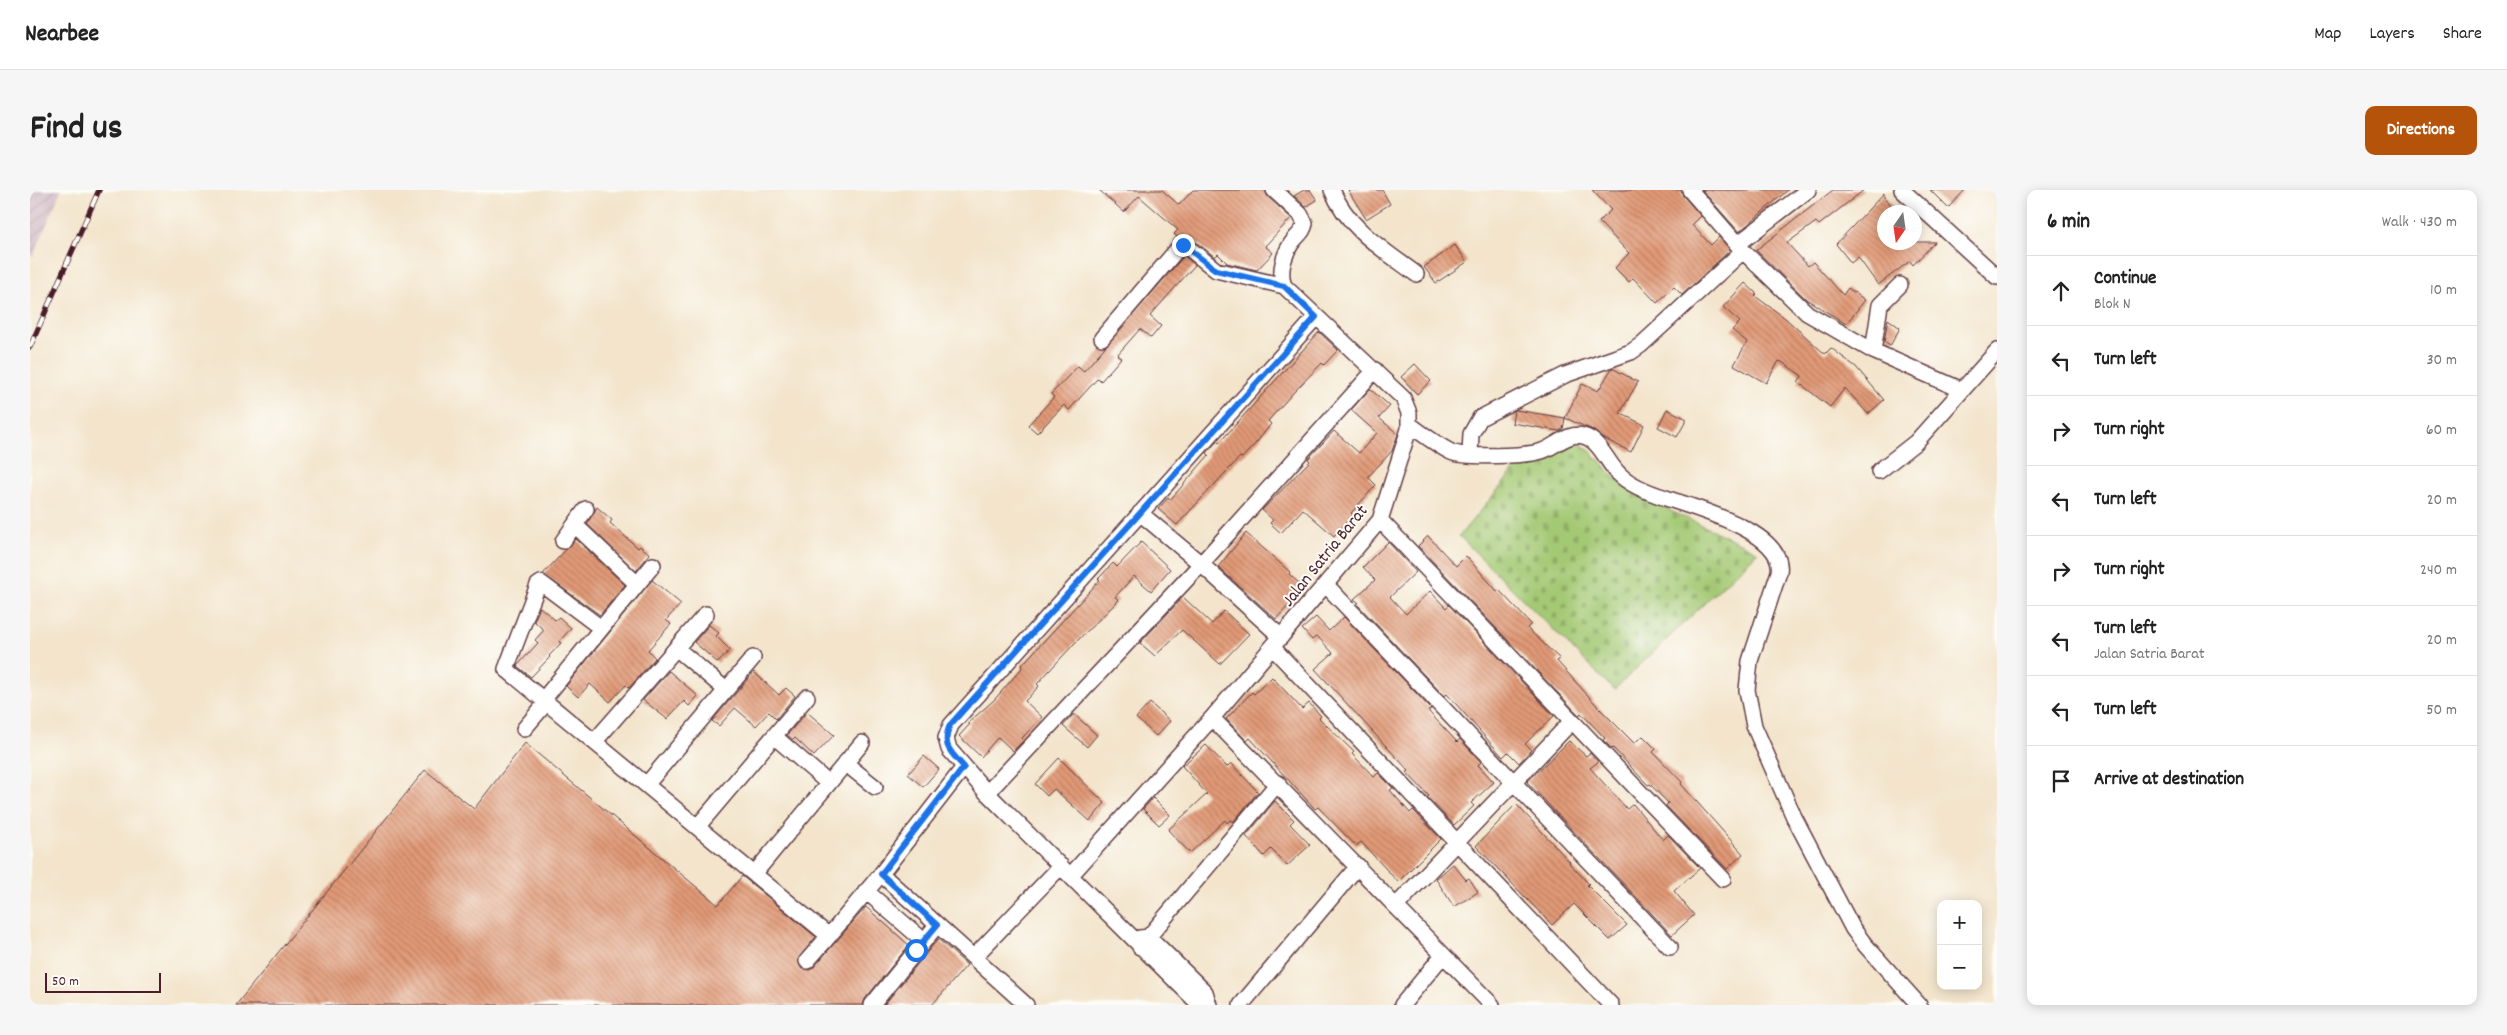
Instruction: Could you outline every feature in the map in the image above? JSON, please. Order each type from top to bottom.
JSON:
[{"type":"street","points":[[1274,190],[1300,214],[1305,223],[1304,229],[1293,241],[1284,260],[1282,280],[1284,286],[1403,398],[1409,413],[1410,425],[1452,452],[1470,455],[1518,454],[1541,451],[1568,437],[1583,436],[1593,441],[1613,468],[1647,492],[1696,507],[1749,532],[1773,550],[1779,562],[1778,572],[1750,661],[1747,679],[1748,706],[1754,726],[1794,817],[1853,929],[1919,1005]]},
{"type":"street","points":[[1332,190],[1345,215],[1354,225],[1368,238],[1416,274]]},
{"type":"street","points":[[1690,190],[1740,248],[1807,313],[1873,351],[1962,390]]},
{"type":"street","points":[[1470,455],[1471,434],[1480,418],[1565,375],[1631,352],[1641,345],[1740,248],[1808,190]]},
{"type":"street","points":[[1902,190],[1997,277]]},
{"type":"street","points":[[1102,338],[1181,245],[1186,246],[1216,270],[1284,286]]},
{"type":"street","points":[[1873,351],[1880,305],[1900,285]]},
{"type":"street","points":[[1201,1002],[1141,941],[987,793],[946,743],[946,734],[950,725],[1316,317]]},
{"type":"street","points":[[1879,471],[1916,442],[1962,390],[1994,361]]},
{"type":"street","points":[[987,793],[1201,564],[1375,370]]},
{"type":"street","name":"Jalan Satria Barat","points":[[974,957],[1066,871],[1212,718],[1380,520],[1410,425]]},
{"type":"street","points":[[563,541],[586,509]]},
{"type":"street","points":[[1140,513],[1201,564],[1277,642],[1457,843],[1611,1005]]},
{"type":"street","points":[[1380,520],[1723,878]]},
{"type":"street","points":[[575,525],[637,584]]},
{"type":"street","points":[[524,730],[601,628],[654,565]]},
{"type":"street","points":[[601,628],[545,584],[541,583],[538,585],[506,669],[829,936]]},
{"type":"street","points":[[1326,585],[1670,947]]},
{"type":"street","points":[[595,741],[706,614]]},
{"type":"street","points":[[676,648],[726,690]]},
{"type":"street","points":[[647,784],[753,658]]},
{"type":"street","points":[[698,826],[807,697]]},
{"type":"street","points":[[1212,718],[1492,1005]]},
{"type":"street","points":[[1396,906],[1572,721]]},
{"type":"street","points":[[774,737],[828,783]]},
{"type":"street","points":[[754,874],[862,743]]},
{"type":"street","points":[[845,763],[875,787]]},
{"type":"street","points":[[807,961],[881,874],[964,767]]},
{"type":"street","points":[[1141,941],[1278,784]]},
{"type":"street","points":[[1241,1005],[1358,866]]},
{"type":"street","points":[[881,874],[1024,1004]]},
{"type":"street","points":[[866,891],[924,941]]},
{"type":"street","points":[[872,1005],[937,925]]},
{"type":"street","points":[[1402,1005],[1443,955]]},
{"type":"shaded area","points":[[30,190],[61,190],[33,257],[30,254]]},
{"type":"green space","points":[[1576,442],[1591,451],[1622,485],[1630,490],[1758,552],[1614,690],[1459,536],[1522,461]]},
{"type":"building","points":[[1099,190],[1162,190],[1179,205],[1193,190],[1265,190],[1268,197],[1291,218],[1265,246],[1273,253],[1257,270],[1227,263],[1218,254],[1215,257],[1191,238],[1177,237],[1174,234],[1178,230],[1139,196],[1124,212]]},
{"type":"building","points":[[1304,190],[1310,190],[1317,200],[1306,207],[1294,196]]},
{"type":"building","points":[[1348,190],[1382,190],[1390,204],[1366,219]]},
{"type":"building","points":[[1592,190],[1681,190],[1683,196],[1701,216],[1692,225],[1711,245],[1719,237],[1730,250],[1682,295],[1674,287],[1657,303],[1633,278],[1629,282],[1615,268],[1629,253],[1599,222],[1611,210]]},
{"type":"building","points":[[1702,190],[1788,190],[1739,232]]},
{"type":"building","points":[[1833,190],[1864,190],[1819,225],[1816,222],[1787,243],[1808,266],[1813,262],[1843,295],[1848,288],[1865,300],[1846,324],[1806,299],[1756,250]]},
{"type":"building","points":[[1930,190],[1965,190],[1948,208]]},
{"type":"building","points":[[1884,193],[1884,197],[1891,205],[1877,205],[1877,250],[1922,250],[1922,242],[1935,242],[1913,265],[1910,261],[1878,285],[1858,257],[1851,263],[1836,244]]},
{"type":"building","points":[[1455,245],[1467,262],[1436,283],[1424,267]]},
{"type":"building","points":[[1184,256],[1195,265],[1150,316],[1161,326],[1151,338],[1140,329],[1117,355],[1121,358],[1101,381],[1098,378],[1069,410],[1064,405],[1037,433],[1028,425],[1054,397],[1051,394],[1078,366],[1084,371]]},
{"type":"building","points":[[1745,283],[1757,294],[1755,296],[1785,318],[1825,354],[1831,348],[1856,367],[1884,400],[1868,414],[1845,388],[1830,407],[1798,382],[1802,376],[1782,362],[1779,361],[1766,383],[1734,365],[1747,342],[1732,330],[1740,322],[1723,307]]},
{"type":"building","points":[[1888,319],[1900,328],[1890,346],[1884,342]]},
{"type":"building","points":[[1319,332],[1338,350],[1324,365],[1322,363],[1292,394],[1268,421],[1271,424],[1257,442],[1242,458],[1240,457],[1177,525],[1158,509],[1168,498],[1170,500],[1209,455],[1207,453],[1217,441],[1219,443]]},
{"type":"building","points":[[1415,364],[1431,381],[1417,394],[1401,377]]},
{"type":"building","points":[[1612,368],[1638,382],[1620,413],[1644,425],[1631,452],[1603,438],[1593,430],[1565,418],[1582,384],[1598,391]]},
{"type":"building","points":[[1370,389],[1390,406],[1379,418],[1398,434],[1392,451],[1368,477],[1376,485],[1334,536],[1303,509],[1281,533],[1270,523],[1273,520],[1262,510],[1310,461],[1308,459],[1334,431],[1359,453],[1377,433],[1351,410]]},
{"type":"building","points":[[1667,409],[1687,419],[1677,437],[1658,427]]},
{"type":"building","points":[[1514,411],[1565,418],[1563,429],[1559,431],[1512,423]]},
{"type":"building","points":[[597,507],[612,520],[610,523],[638,548],[640,546],[650,554],[636,571],[587,524]]},
{"type":"building","points":[[1246,533],[1290,572],[1289,574],[1301,585],[1286,600],[1290,604],[1276,619],[1218,567]]},
{"type":"building","points":[[1428,536],[1456,566],[1466,556],[1497,591],[1499,590],[1531,624],[1527,628],[1560,659],[1557,661],[1599,708],[1634,743],[1643,736],[1656,749],[1653,752],[1682,782],[1681,784],[1743,854],[1727,869],[1666,806],[1668,803],[1650,784],[1648,785],[1603,740],[1605,738],[1581,713],[1579,715],[1418,546]]},
{"type":"building","points":[[576,539],[625,585],[600,615],[543,574]]},
{"type":"building","points":[[1141,542],[1170,569],[1151,591],[1134,576],[1115,597],[1119,600],[1074,644],[1037,684],[1039,686],[1025,701],[1042,717],[1022,738],[1024,740],[1013,751],[998,737],[981,757],[959,736],[970,724],[968,723],[994,700],[1022,668],[1021,666],[1100,580],[1098,579],[1113,563],[1117,567]]},
{"type":"building","points":[[1388,542],[1416,572],[1390,597],[1406,614],[1430,591],[1446,608],[1449,605],[1554,716],[1525,744],[1531,750],[1519,763],[1508,752],[1503,757],[1447,694],[1444,696],[1354,599],[1375,580],[1363,567]]},
{"type":"building","points":[[652,580],[681,604],[666,620],[671,624],[648,650],[655,658],[629,688],[626,685],[610,702],[590,684],[578,697],[566,686]]},
{"type":"building","points":[[1183,597],[1212,624],[1224,611],[1249,634],[1220,664],[1182,630],[1155,656],[1140,643]]},
{"type":"building","points":[[540,607],[555,620],[559,617],[571,628],[559,642],[561,643],[550,657],[531,677],[517,666],[538,643],[535,640],[544,630],[534,621]]},
{"type":"building","points":[[1316,617],[1329,631],[1344,617],[1431,709],[1428,711],[1457,742],[1460,739],[1481,762],[1478,765],[1494,782],[1471,803],[1474,806],[1454,825],[1407,773],[1409,771],[1315,669],[1333,653],[1317,636],[1312,640],[1302,629]]},
{"type":"building","points":[[709,625],[719,633],[716,636],[730,650],[718,663],[694,642]]},
{"type":"building","points":[[669,671],[698,696],[689,706],[684,701],[667,719],[643,700]]},
{"type":"building","points":[[754,672],[779,695],[786,688],[795,696],[776,719],[769,712],[756,726],[735,708],[719,726],[712,721]]},
{"type":"building","points":[[1272,677],[1302,709],[1309,703],[1321,716],[1319,718],[1354,752],[1352,754],[1374,777],[1378,773],[1393,788],[1390,790],[1410,813],[1413,810],[1441,839],[1398,882],[1361,842],[1356,846],[1318,807],[1315,809],[1250,738],[1247,741],[1226,719],[1252,692],[1254,694]]},
{"type":"building","points":[[1150,703],[1170,721],[1156,736],[1136,718]]},
{"type":"building","points":[[807,712],[834,735],[814,756],[795,738],[793,740],[787,735]]},
{"type":"building","points":[[1074,714],[1097,735],[1087,747],[1063,726]]},
{"type":"building","points":[[1569,741],[1586,756],[1590,753],[1598,762],[1590,768],[1627,809],[1633,804],[1663,840],[1668,835],[1700,868],[1674,891],[1694,915],[1672,935],[1527,782]]},
{"type":"building","points":[[525,743],[718,905],[742,876],[816,937],[798,959],[801,968],[810,970],[814,967],[866,907],[909,945],[865,999],[863,1005],[236,1005],[425,770],[474,809]]},
{"type":"building","points":[[1206,745],[1227,767],[1231,763],[1258,792],[1233,822],[1230,820],[1227,823],[1225,820],[1190,853],[1168,830],[1207,794],[1182,766]]},
{"type":"building","points":[[924,756],[939,769],[923,787],[908,774]]},
{"type":"building","points":[[1059,758],[1105,803],[1090,821],[1054,789],[1047,796],[1035,784]]},
{"type":"building","points":[[1153,798],[1170,815],[1159,825],[1143,809]]},
{"type":"building","points":[[1275,801],[1294,820],[1290,824],[1310,845],[1287,866],[1271,849],[1264,856],[1246,836]]},
{"type":"building","points":[[1516,804],[1570,862],[1589,884],[1587,885],[1627,925],[1610,940],[1574,904],[1552,925],[1476,846]]},
{"type":"building","points":[[1453,864],[1466,880],[1469,878],[1478,892],[1454,907],[1436,879]]},
{"type":"building","points":[[938,939],[967,965],[932,1005],[884,1005]]},
{"type":"railway","points":[[30,347],[99,190]]},
{"type":"route","points":[[916,950],[937,925],[881,874],[964,767],[946,743],[946,734],[950,725],[1316,317],[1284,286],[1220,272],[1183,245]]}]
